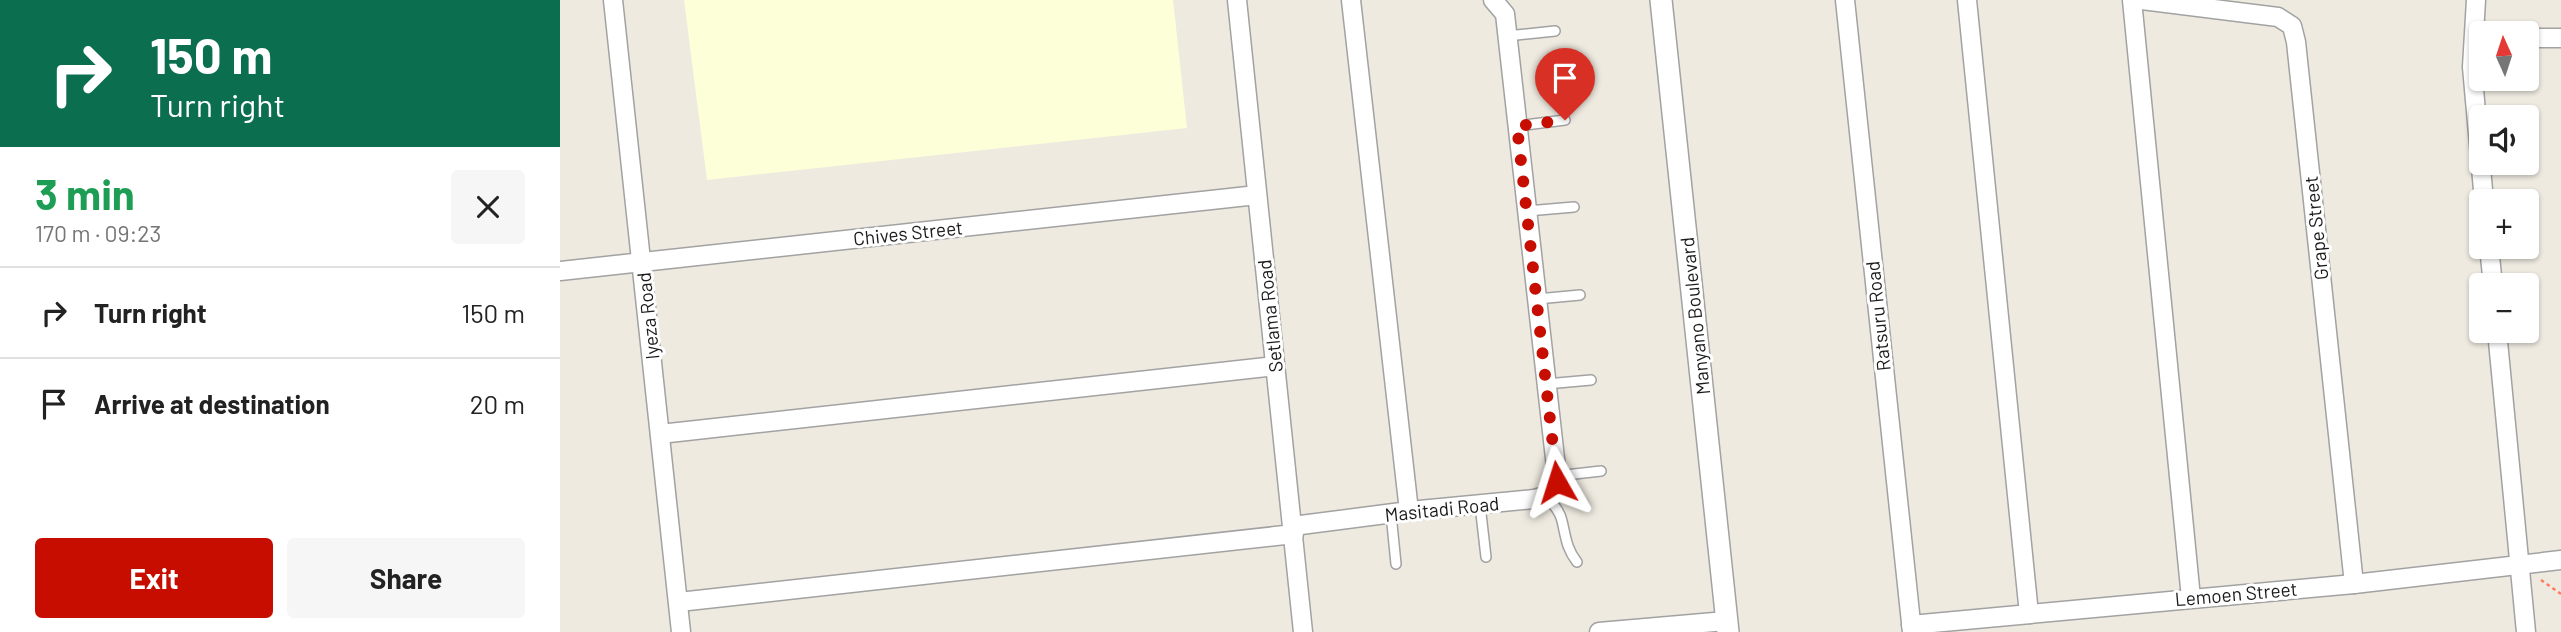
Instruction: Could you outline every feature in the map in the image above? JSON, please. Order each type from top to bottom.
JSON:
[{"type":"street","name":"Iyeza Road","points":[[613,0],[681,632]]},
{"type":"street","name":"Setlama Road","points":[[1237,0],[1303,632]]},
{"type":"street","points":[[1351,0],[1400,512]]},
{"type":"street","points":[[1493,0],[1505,14],[1557,476],[1555,487],[1547,497]]},
{"type":"street","name":"Manyano Boulevard","points":[[1661,0],[1727,626]]},
{"type":"street","name":"Ratsuru Road","points":[[1845,0],[1912,628]]},
{"type":"street","points":[[1967,0],[2029,614]]},
{"type":"street","points":[[2132,0],[2191,598]]},
{"type":"street","name":"Grape Street","points":[[2142,0],[2277,17],[2292,26],[2296,42],[2354,584]]},
{"type":"street","points":[[2476,0],[2477,21]]},
{"type":"street","points":[[2539,38],[2561,38]]},
{"type":"street","points":[[2474,91],[2483,189]]},
{"type":"street","name":"Chives Street","points":[[560,271],[1257,195]]},
{"type":"street","points":[[2498,343],[2526,632]]},
{"type":"street","points":[[660,434],[1275,366]]},
{"type":"street","name":"Masitadi Road","points":[[679,602],[1293,530],[1400,512],[1547,497]]},
{"type":"street","name":"Lemoen Street","points":[[1912,628],[2029,614],[2354,584],[2561,560]]},
{"type":"street","points":[[1599,632],[1727,626]]},
{"type":"lane","points":[[1507,36],[1555,31]]},
{"type":"lane","points":[[1517,126],[1565,120]]},
{"type":"lane","points":[[1527,211],[1574,207]]},
{"type":"lane","points":[[1537,299],[1580,295]]},
{"type":"lane","points":[[1546,384],[1591,380]]},
{"type":"lane","points":[[1557,476],[1601,471]]},
{"type":"lane","points":[[1547,497],[1562,519],[1566,545],[1577,562]]},
{"type":"lane","points":[[1480,505],[1486,557]]},
{"type":"lane","points":[[1396,564],[1400,512]]},
{"type":"shaded area","points":[[684,0],[1173,0],[1187,128],[707,180]]},
{"type":"route","points":[[1557,482],[1517,126],[1565,120]]}]
